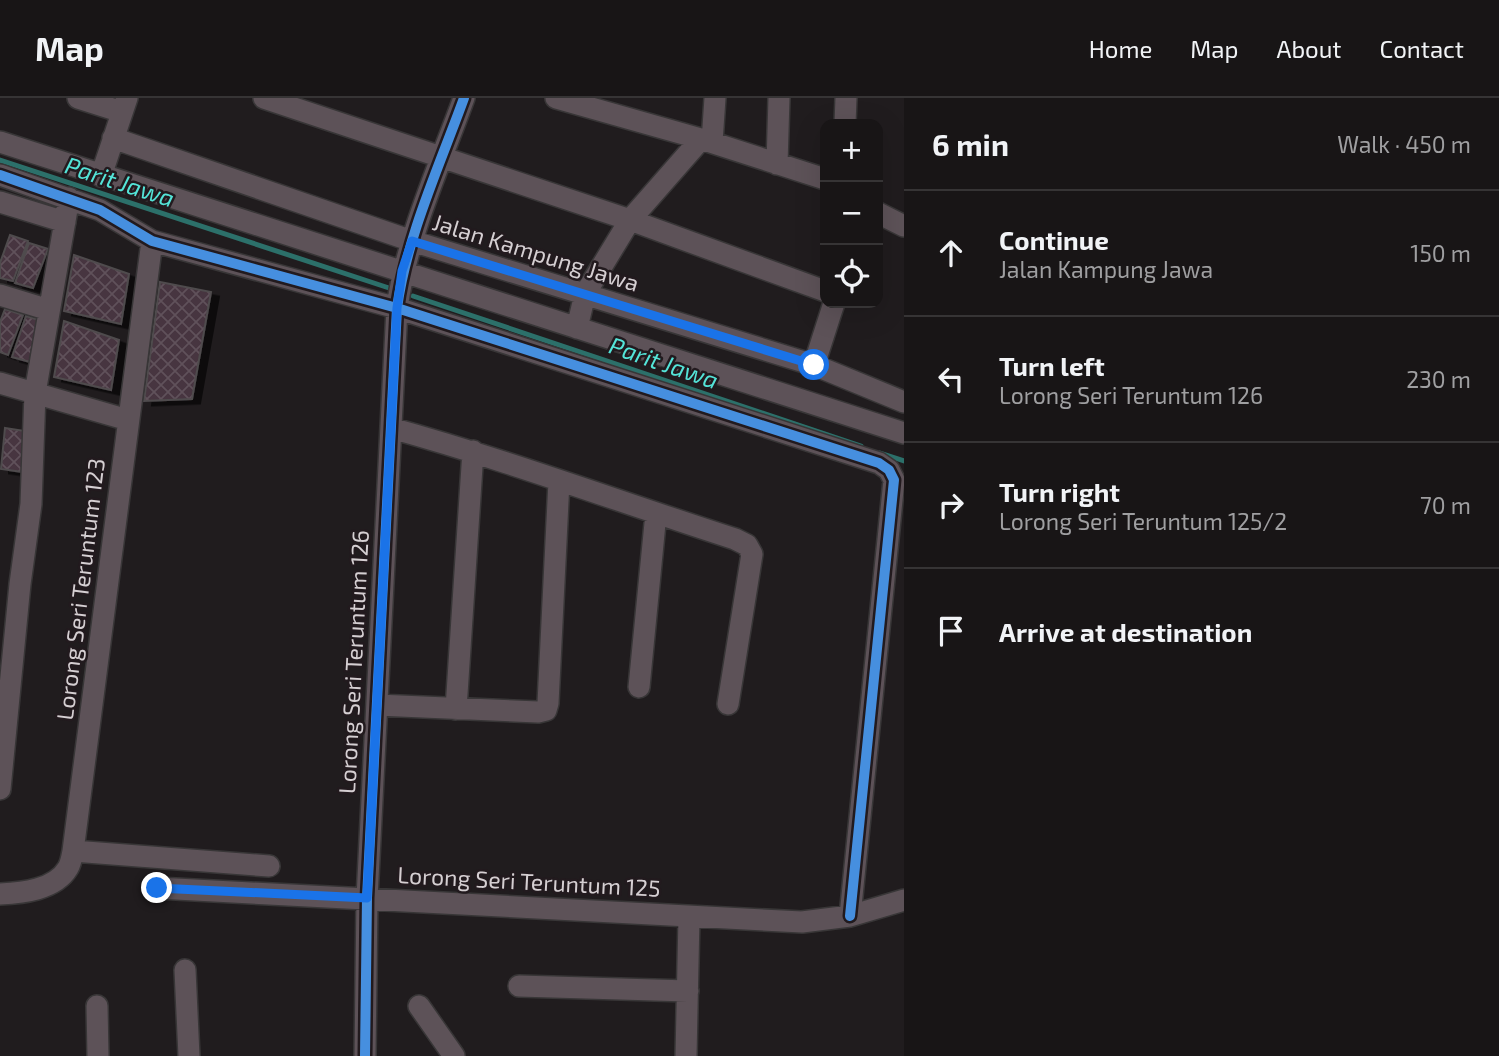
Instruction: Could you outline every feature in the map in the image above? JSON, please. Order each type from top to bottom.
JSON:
[{"type":"street","points":[[78,98],[124,105],[113,138],[99,208]]},
{"type":"street","points":[[264,98],[630,220],[820,289]]},
{"type":"street","name":"Lorong Seri Teruntum 126","points":[[365,1056],[367,898],[398,306],[402,276],[412,241],[464,98]]},
{"type":"street","points":[[556,98],[707,141],[820,177]]},
{"type":"street","points":[[577,328],[585,295],[630,220],[707,141],[715,98]]},
{"type":"street","points":[[777,164],[779,98]]},
{"type":"street","points":[[845,119],[846,98]]},
{"type":"street","name":"Jalan Kampung Jawa","points":[[113,138],[412,241],[814,365],[904,402]]},
{"type":"street","points":[[0,142],[105,180],[402,276],[577,328],[904,433]]},
{"type":"street","points":[[0,175],[99,208],[152,241],[398,306],[880,463],[889,470],[894,480],[850,916]]},
{"type":"street","points":[[0,789],[10,582],[31,504],[35,393],[69,198]]},
{"type":"street","points":[[0,202],[65,222]]},
{"type":"street","points":[[883,216],[904,226]]},
{"type":"street","name":"Lorong Seri Teruntum 123","points":[[0,894],[23,893],[59,878],[69,867],[73,851],[152,241]]},
{"type":"street","points":[[0,295],[50,310]]},
{"type":"street","points":[[814,365],[832,308]]},
{"type":"street","points":[[0,383],[128,420]]},
{"type":"street","points":[[391,428],[473,451],[747,545],[752,554],[727,704]]},
{"type":"street","points":[[456,709],[473,451]]},
{"type":"street","points":[[377,705],[538,712],[546,710],[559,481]]},
{"type":"street","points":[[639,687],[656,513]]},
{"type":"street","points":[[73,851],[269,866]]},
{"type":"street","name":"Lorong Seri Teruntum 125","points":[[157,888],[802,922],[850,916],[904,900]]},
{"type":"street","points":[[686,1056],[689,917]]},
{"type":"street","points":[[185,970],[189,1056]]},
{"type":"street","points":[[519,986],[688,991]]},
{"type":"street","points":[[97,1006],[98,1056]]},
{"type":"street","points":[[419,1006],[454,1056]]},
{"type":"building","points":[[10,235],[28,241],[13,281],[0,278],[0,263]]},
{"type":"building","points":[[29,243],[48,249],[33,288],[15,283]]},
{"type":"building","points":[[74,255],[129,274],[121,324],[64,311]]},
{"type":"building","points":[[160,282],[211,292],[192,399],[144,401]]},
{"type":"building","points":[[5,309],[23,315],[8,355],[0,352],[0,322]]},
{"type":"building","points":[[26,316],[45,322],[30,362],[12,357]]},
{"type":"building","points":[[64,321],[119,340],[111,390],[54,377]]},
{"type":"building","points":[[5,428],[25,431],[23,472],[1,469]]},
{"type":"waterway","name":"Parit Jawa","points":[[0,160],[389,288]]},
{"type":"waterway","name":"Parit Jawa","points":[[413,296],[861,446]]},
{"type":"waterway","name":"Parit Jawa","points":[[880,453],[904,461]]},
{"type":"cycle path","points":[[365,1056],[367,898],[397,308],[416,228],[464,98]]},
{"type":"cycle path","points":[[0,175],[100,210],[152,241],[397,308],[879,463],[889,470],[894,480],[850,916]]},
{"type":"route","points":[[157,888],[367,898],[397,308],[402,271],[412,241],[814,365]]}]
